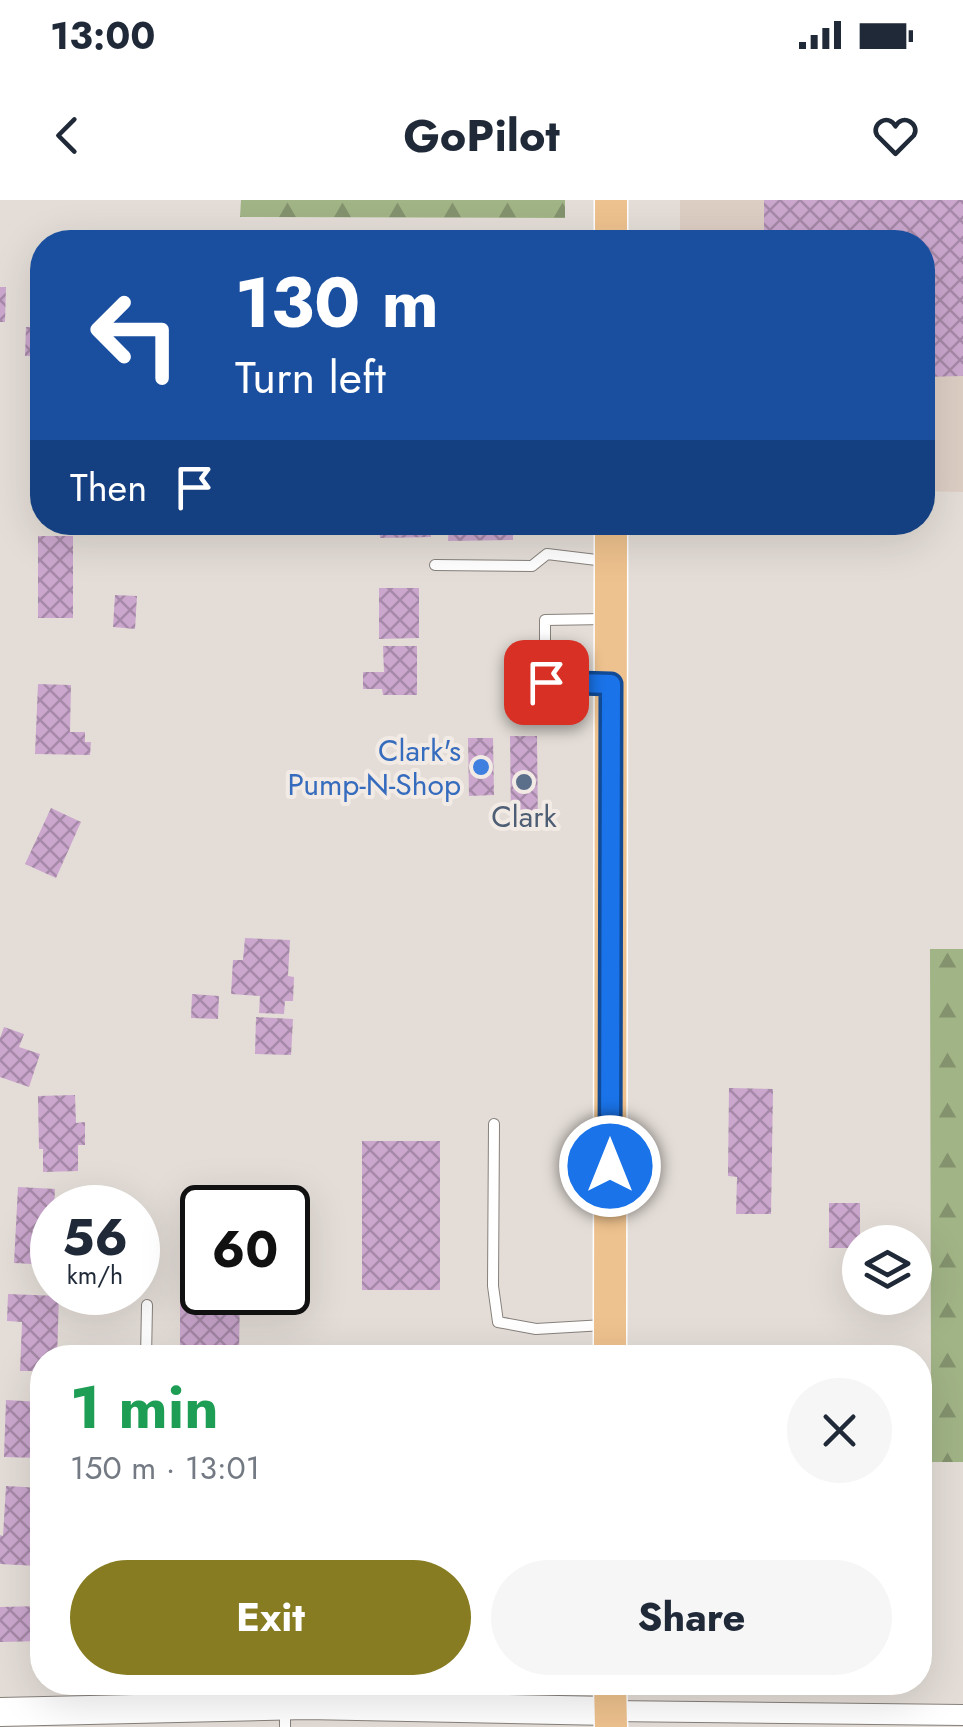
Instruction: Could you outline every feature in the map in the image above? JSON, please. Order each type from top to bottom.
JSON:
[{"type":"main road","points":[[611,200],[611,230]]},
{"type":"main road","points":[[610,1345],[611,535]]},
{"type":"street","points":[[0,1712],[140,1696],[296,1705],[396,1695],[496,1718],[610,1707],[963,1715]]},
{"type":"lane","points":[[435,565],[532,566],[547,554],[611,562]]},
{"type":"lane","points":[[611,619],[545,620],[546,682],[611,684]]},
{"type":"lane","points":[[494,1124],[493,1286],[498,1322],[536,1329],[610,1324]]},
{"type":"lane","points":[[146,1345],[147,1315]]},
{"type":"shaded area","points":[[680,200],[963,200],[963,492],[935,491],[935,230],[680,230]]},
{"type":"green space","points":[[241,200],[565,200],[565,218],[240,217]]},
{"type":"green space","points":[[930,949],[963,949],[963,1462],[932,1462]]},
{"type":"building","points":[[764,200],[963,200],[963,376],[935,377],[935,230],[764,230]]},
{"type":"building","points":[[0,287],[6,287],[5,322],[0,322]]},
{"type":"building","points":[[26,327],[30,327],[30,356],[25,356]]},
{"type":"building","points":[[380,535],[431,535],[431,537]]},
{"type":"building","points":[[448,535],[513,535],[513,540],[448,541]]},
{"type":"building","points":[[38,536],[73,536],[73,618],[38,618]]},
{"type":"building","points":[[379,588],[419,588],[419,638],[379,639]]},
{"type":"building","points":[[115,595],[137,596],[135,629],[113,627]]},
{"type":"building","points":[[383,646],[417,646],[417,695],[383,695],[382,689],[363,689],[363,672],[384,672]]},
{"type":"building","points":[[38,684],[71,685],[70,732],[85,732],[85,742],[91,742],[90,755],[35,754]]},
{"type":"building","name":"Clark","points":[[510,736],[537,736],[538,827],[511,827]]},
{"type":"building","name":"Clark's Pump-N-Shop","points":[[468,738],[493,738],[494,795],[469,796]]},
{"type":"building","points":[[51,808],[81,822],[56,878],[25,864]]},
{"type":"building","points":[[245,938],[290,940],[288,976],[294,977],[293,1001],[285,1001],[284,1014],[259,1013],[260,996],[231,994],[233,960],[243,960]]},
{"type":"building","points":[[192,994],[219,996],[218,1019],[191,1018]]},
{"type":"building","points":[[256,1017],[293,1019],[291,1055],[255,1054]]},
{"type":"building","points":[[4,1027],[24,1034],[19,1047],[40,1054],[29,1087],[0,1077],[0,1038]]},
{"type":"building","points":[[729,1088],[773,1089],[771,1214],[736,1214],[737,1177],[728,1176]]},
{"type":"building","points":[[75,1095],[76,1123],[85,1122],[85,1145],[78,1145],[78,1171],[43,1172],[38,1096]]},
{"type":"building","points":[[362,1141],[440,1141],[440,1290],[362,1290]]},
{"type":"building","points":[[18,1187],[30,1188],[30,1264],[14,1263]]},
{"type":"building","points":[[829,1203],[860,1203],[860,1225],[842,1225],[842,1248],[829,1248]]},
{"type":"building","points":[[8,1294],[30,1295],[30,1315],[58,1315],[57,1345],[30,1345],[30,1371],[20,1371],[22,1322],[7,1321]]},
{"type":"building","points":[[180,1315],[240,1315],[239,1345],[180,1345]]},
{"type":"building","points":[[6,1400],[30,1401],[30,1458],[4,1457]]},
{"type":"building","points":[[6,1486],[30,1487],[30,1566],[0,1564],[0,1535],[3,1536]]},
{"type":"building","points":[[30,1606],[30,1641],[0,1642],[0,1607]]},
{"type":"place","name":"Clark's Pump-N-Shop","points":[[481,767]]},
{"type":"place","name":"Clark","points":[[524,782]]},
{"type":"route","points":[[546,682],[611,684],[610,1166]]}]
